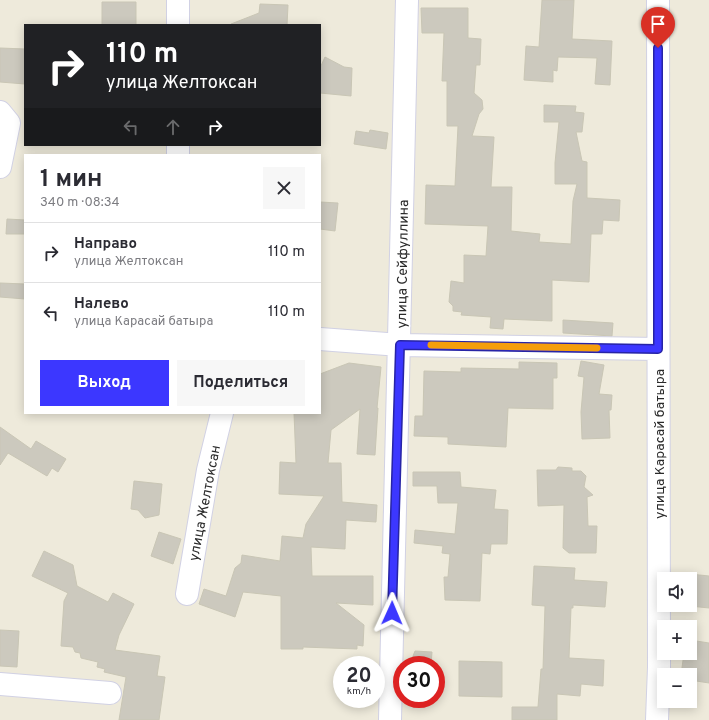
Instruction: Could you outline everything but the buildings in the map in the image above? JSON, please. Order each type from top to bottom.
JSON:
[{"type":"street","points":[[178,0],[178,24]]},
{"type":"street","name":"улица Сейфуллина","points":[[390,720],[407,0]]},
{"type":"street","name":"улица Карасай батыра","points":[[657,720],[659,667],[658,0]]},
{"type":"street","points":[[0,112],[8,123],[0,167]]},
{"type":"street","points":[[321,339],[400,345],[658,349]]},
{"type":"street","name":"улица Желтоксан","points":[[187,594],[208,470],[222,414]]},
{"type":"street","points":[[0,684],[110,693]]},
{"type":"slow traffic","points":[[431,345],[597,348]]},
{"type":"route","points":[[392,613],[400,345],[658,349],[658,48]]}]
